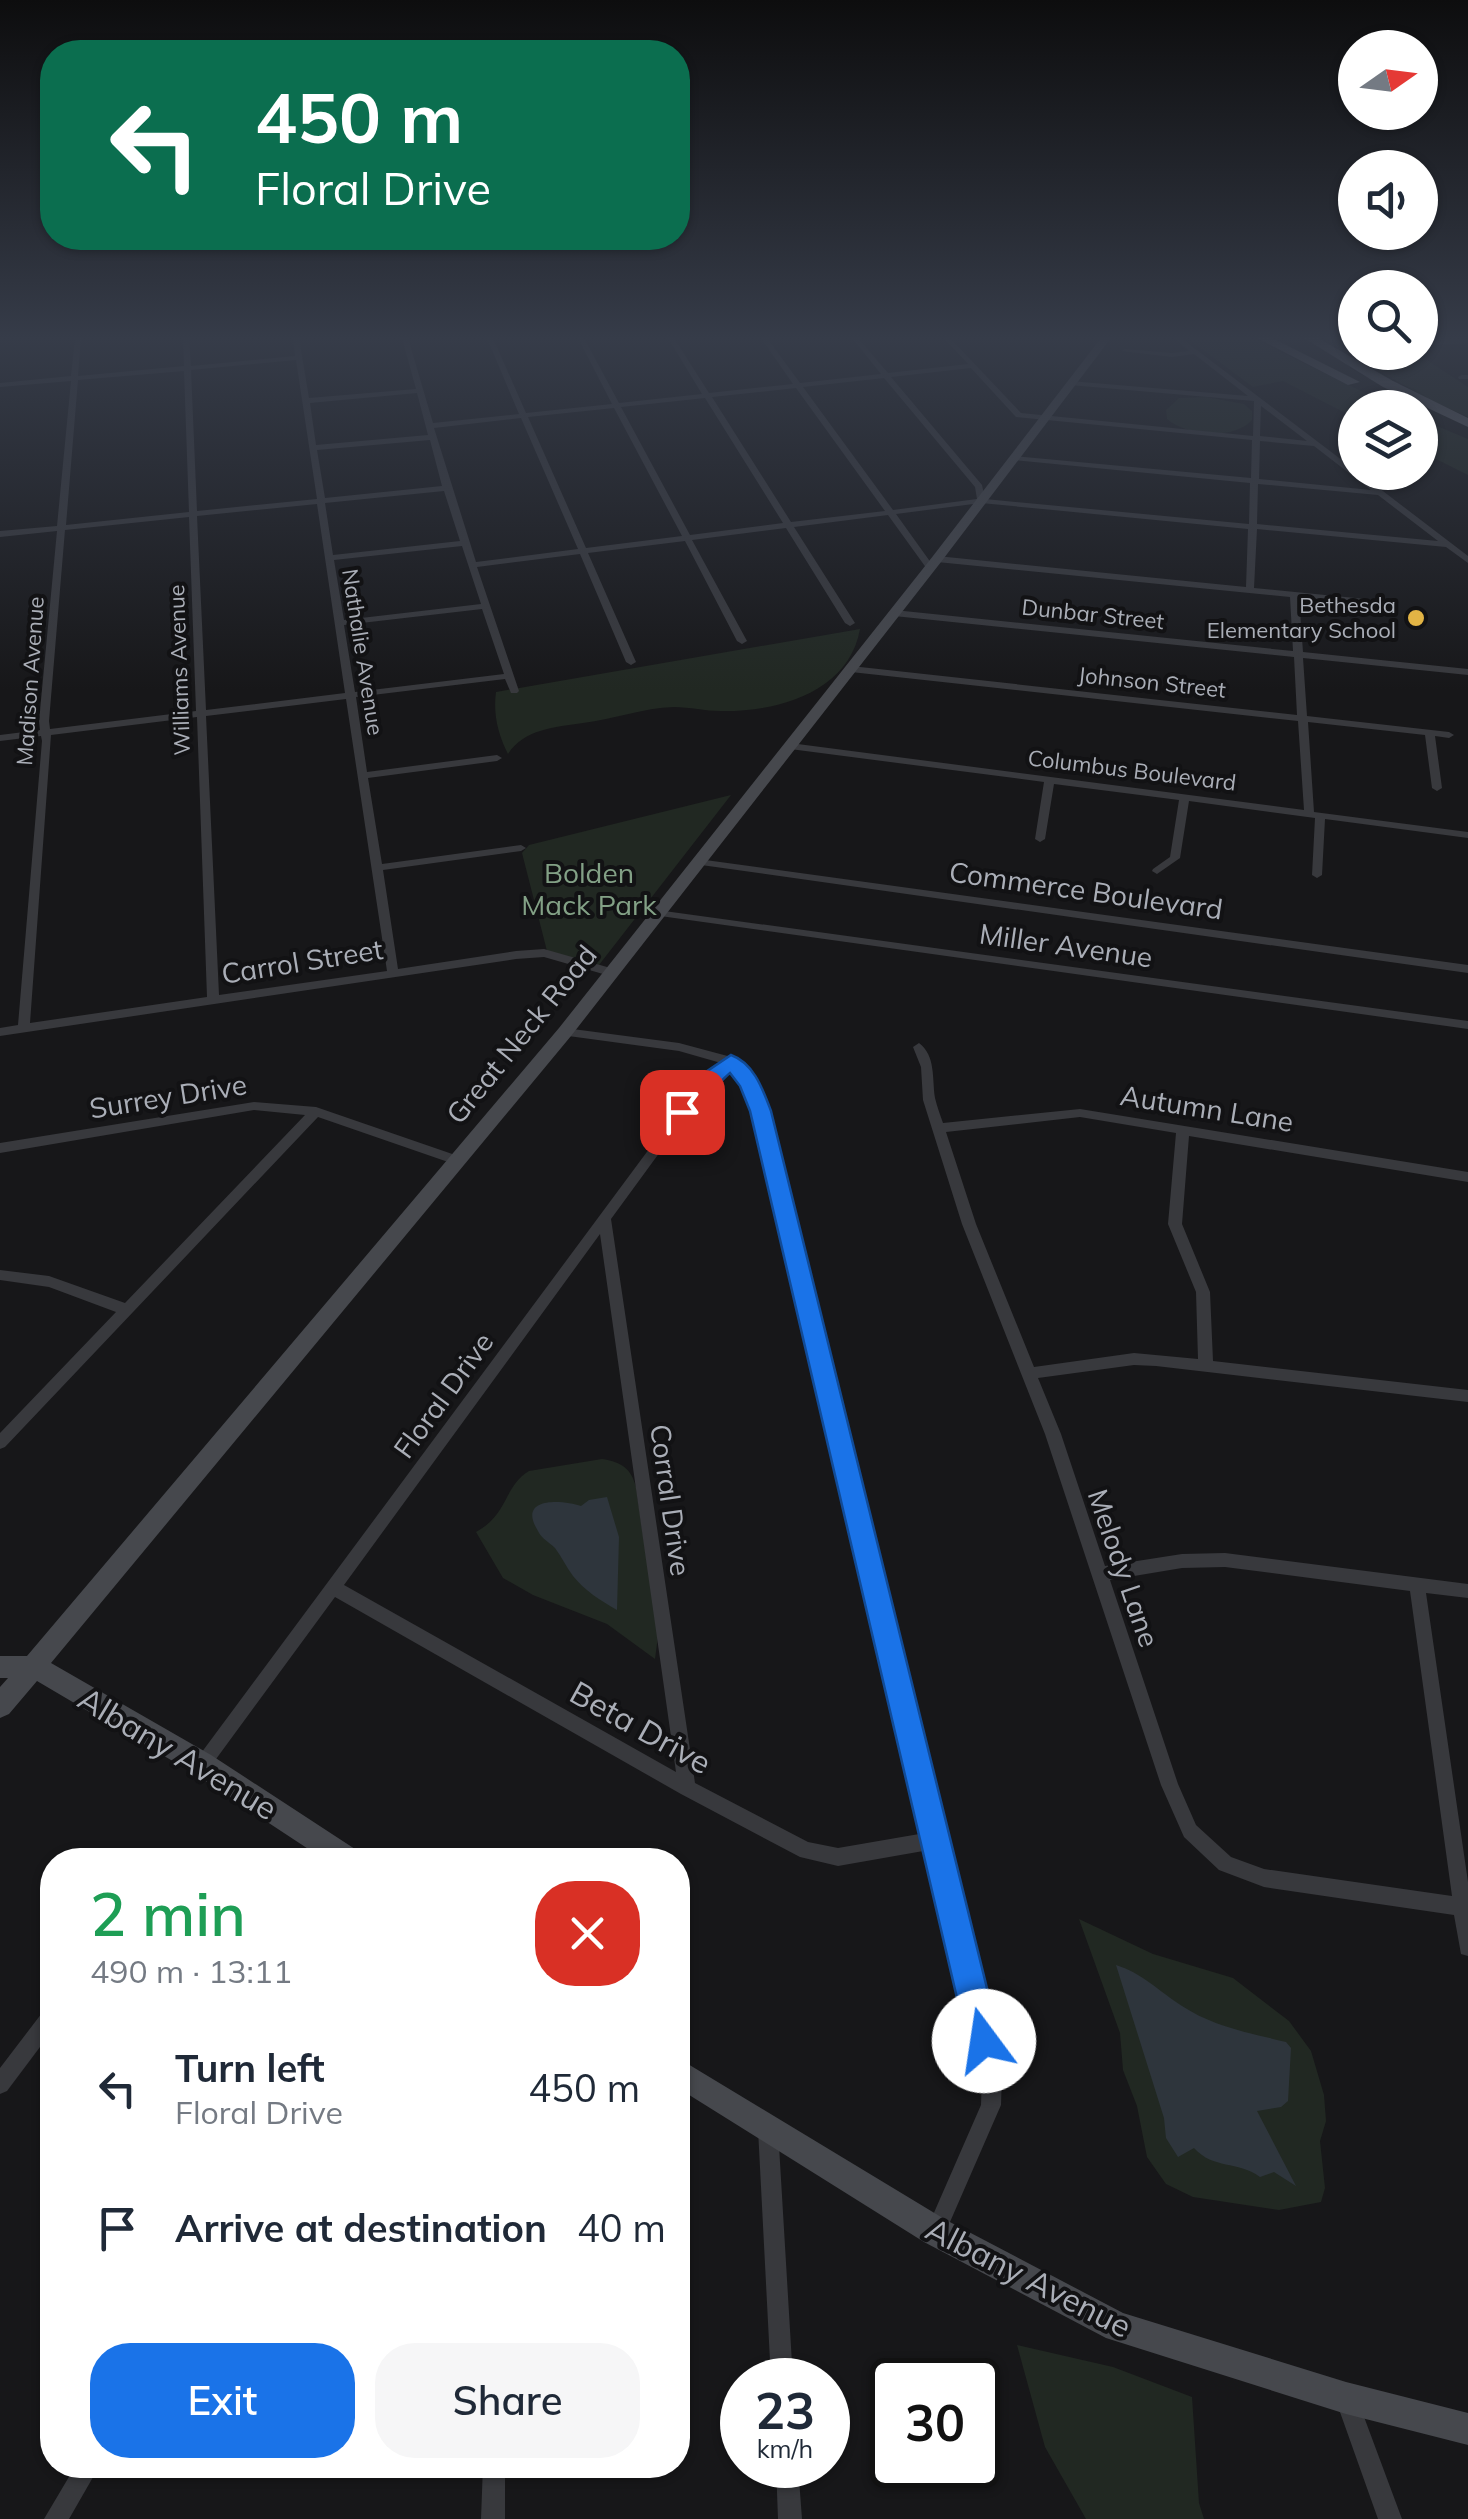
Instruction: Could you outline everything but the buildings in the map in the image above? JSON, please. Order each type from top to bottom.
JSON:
[{"type":"main road","name":"Great Neck Road","points":[[0,1706],[564,1032],[1014,458]]},
{"type":"main road","points":[[0,1667],[36,1667]]},
{"type":"main road","name":"Albany Avenue","points":[[36,1667],[202,1764],[331,1848]]},
{"type":"main road","name":"Albany Avenue","points":[[690,2079],[935,2231],[1117,2327],[1346,2398],[1468,2429]]},
{"type":"street","name":"Madison Avenue","points":[[24,1028],[67,456]]},
{"type":"street","name":"Williams Avenue","points":[[190,456],[213,1000]]},
{"type":"street","name":"Nathalie Avenue","points":[[313,456],[393,973]]},
{"type":"street","points":[[438,456],[514,691]]},
{"type":"street","points":[[541,456],[630,662]]},
{"type":"street","points":[[644,456],[742,641]]},
{"type":"street","points":[[746,456],[850,623]]},
{"type":"street","points":[[849,456],[933,563],[1372,602]]},
{"type":"street","points":[[953,456],[979,487],[981,501]]},
{"type":"street","points":[[1250,590],[1255,456]]},
{"type":"street","points":[[1331,456],[1468,560]]},
{"type":"street","points":[[1014,458],[1380,492]]},
{"type":"street","points":[[0,534],[447,488]]},
{"type":"street","points":[[473,566],[981,501],[1449,545]]},
{"type":"street","points":[[328,558],[466,544]]},
{"type":"street","points":[[1294,595],[1302,719],[1315,814],[1317,875]]},
{"type":"street","points":[[338,623],[486,606]]},
{"type":"street","name":"Dunbar Street","points":[[894,614],[1468,672]]},
{"type":"street","name":"Johnson Street","points":[[851,669],[1449,736]]},
{"type":"street","points":[[0,738],[508,676]]},
{"type":"street","points":[[1430,734],[1437,788]]},
{"type":"street","name":"Columbus Boulevard","points":[[790,746],[1468,835]]},
{"type":"street","points":[[362,776],[497,758]]},
{"type":"street","points":[[1040,839],[1050,780]]},
{"type":"street","points":[[1156,871],[1176,858],[1184,798]]},
{"type":"street","points":[[376,868],[521,848]]},
{"type":"street","name":"Commerce Boulevard","points":[[698,862],[1468,969]]},
{"type":"street","name":"Miller Avenue","points":[[657,913],[1468,1025]]},
{"type":"street","name":"Carrol Street","points":[[0,1032],[544,954],[610,972]]},
{"type":"street","points":[[564,1032],[699,1051],[731,1062],[749,1083],[761,1111],[992,2074],[990,2106],[935,2231]]},
{"type":"street","name":"Melody Lane","points":[[919,1048],[927,1067],[929,1100],[969,1224],[1053,1434],[1170,1785],[1190,1831],[1226,1864],[1264,1878],[1462,1907]]},
{"type":"street","name":"Floral Drive","points":[[202,1764],[702,1086],[731,1062]]},
{"type":"street","name":"Surrey Drive","points":[[0,1148],[254,1106],[316,1111],[456,1160]]},
{"type":"street","points":[[0,1443],[316,1111]]},
{"type":"street","name":"Autumn Lane","points":[[937,1128],[1080,1113],[1468,1176]]},
{"type":"street","points":[[1184,1130],[1175,1224],[1203,1292],[1206,1366]]},
{"type":"street","name":"Corral Drive","points":[[605,1220],[687,1788]]},
{"type":"street","points":[[0,1276],[34,1275],[62,1282],[126,1310]]},
{"type":"street","points":[[1028,1374],[1134,1360],[1468,1396]]},
{"type":"street","points":[[1100,1574],[1182,1561],[1225,1560],[1468,1591]]},
{"type":"street","points":[[1417,1584],[1468,1948]]},
{"type":"street","name":"Beta Drive","points":[[335,1588],[687,1788],[806,1851],[838,1857],[934,1840]]},
{"type":"street","points":[[0,2084],[40,2032]]},
{"type":"street","points":[[768,2128],[781,2358]]},
{"type":"street","points":[[1346,2398],[1390,2519]]},
{"type":"street","points":[[56,2519],[81,2478]]},
{"type":"street","points":[[493,2519],[494,2478]]},
{"type":"street","points":[[788,2488],[790,2519]]},
{"type":"green space","points":[[1438,456],[1468,456],[1468,475],[1438,460]]},
{"type":"green space","points":[[860,629],[842,669],[808,694],[787,702],[743,710],[674,707],[640,711],[541,731],[523,739],[508,754],[499,731],[496,692]]},
{"type":"green space","name":"Bolden Mack Park","points":[[731,795],[599,965],[547,951],[522,853],[529,845]]},
{"type":"green space","points":[[602,1459],[624,1467],[636,1487],[658,1636],[655,1659],[607,1624],[533,1595],[503,1578],[476,1532],[495,1517],[514,1485],[529,1471]]},
{"type":"green space","points":[[1079,1919],[1153,1954],[1233,1978],[1289,2021],[1311,2051],[1324,2095],[1326,2121],[1320,2141],[1325,2188],[1321,2202],[1279,2210],[1193,2197],[1166,2184],[1147,2157],[1137,2106],[1123,2070],[1120,2033]]},
{"type":"green space","points":[[1017,2345],[1113,2367],[1192,2397],[1199,2503],[1204,2519],[1086,2519],[1045,2447]]},
{"type":"shaded area","points":[[607,1497],[619,1537],[617,1610],[577,1581],[555,1548],[539,1534],[533,1520],[533,1511],[544,1503],[581,1506],[589,1500]]},
{"type":"shaded area","points":[[1116,1965],[1207,2019],[1286,2042],[1291,2048],[1288,2101],[1281,2107],[1257,2111],[1296,2186],[1274,2172],[1260,2177],[1210,2159],[1194,2148],[1178,2157],[1166,2138],[1164,2118]]},
{"type":"place","name":"Bethesda Elementary School","points":[[1416,618]]},
{"type":"route","points":[[682,1112],[702,1086],[731,1062],[749,1083],[761,1111],[984,2041]]}]
